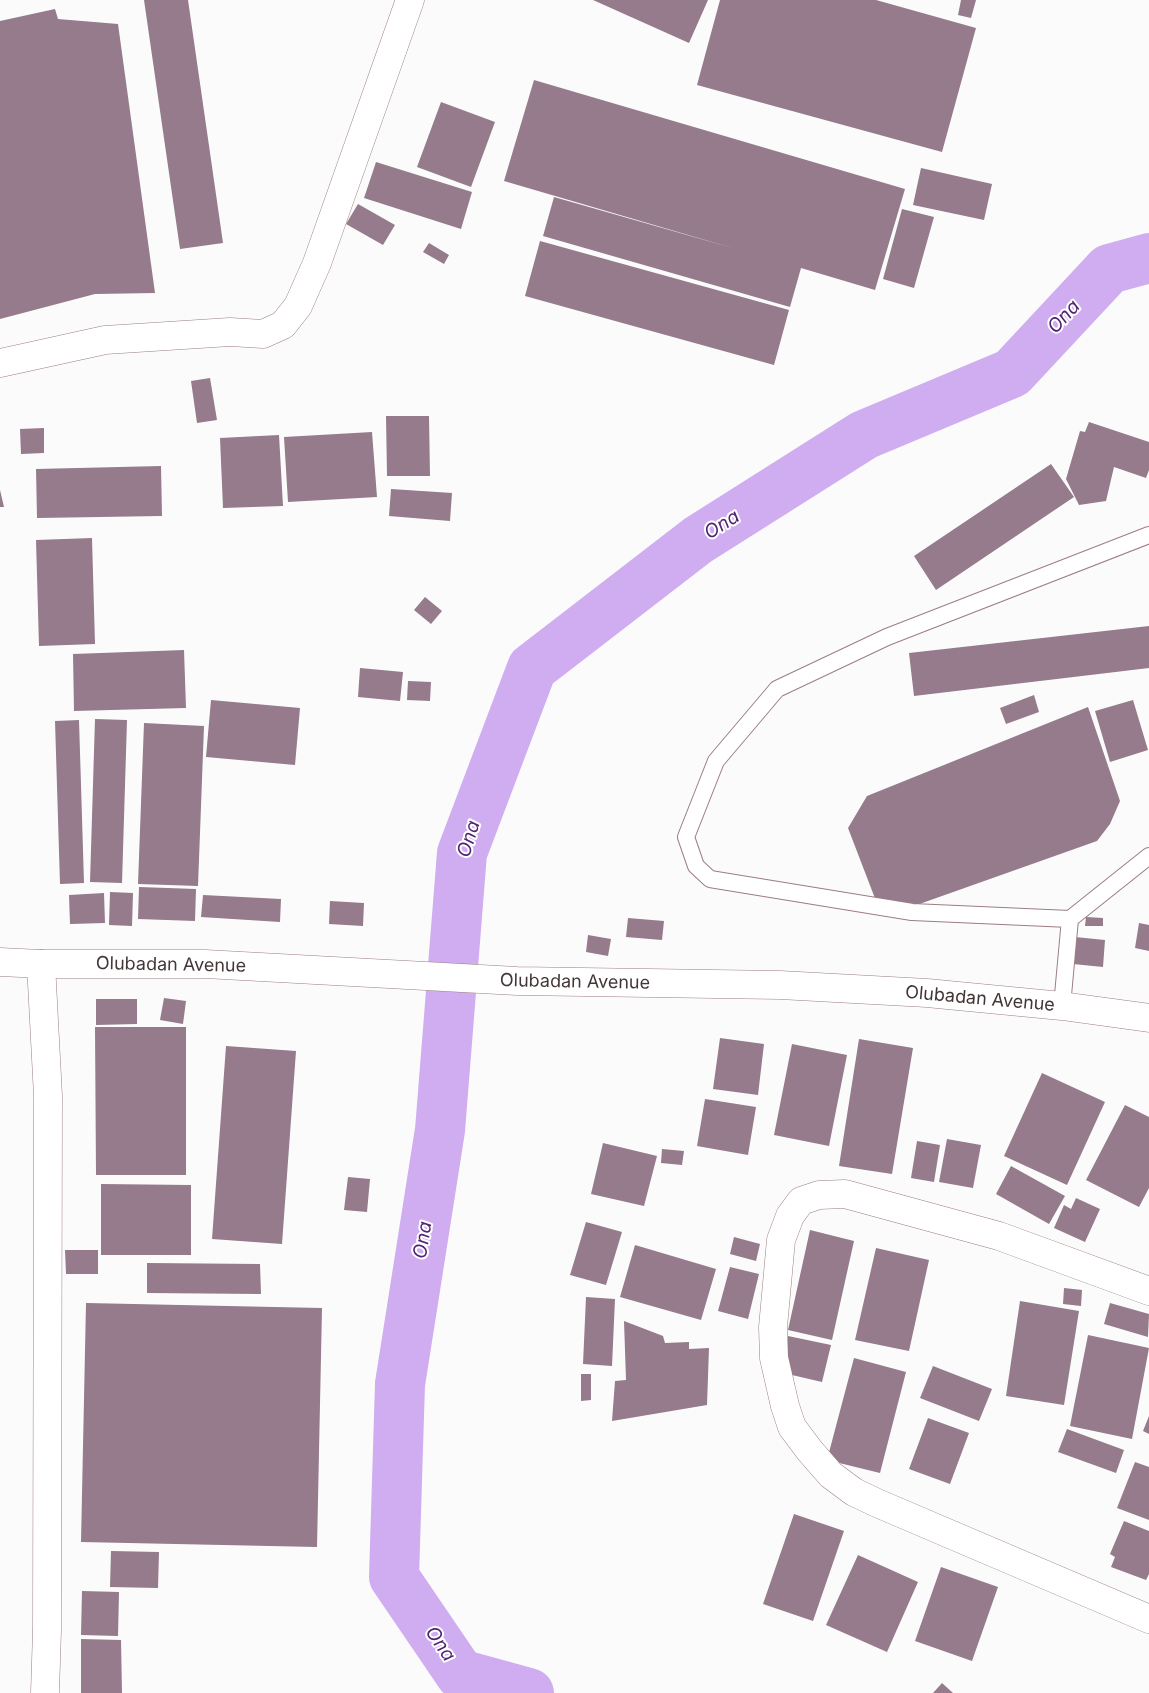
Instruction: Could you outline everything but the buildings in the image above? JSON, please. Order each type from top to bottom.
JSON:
[{"type":"street","points":[[0,363],[105,340],[230,332],[263,334],[283,325],[298,306],[316,263],[410,0]]},
{"type":"street","name":"Olubadan Avenue","points":[[0,962],[41,964],[205,964],[517,981],[780,985],[927,993],[1062,1006],[1149,1018]]},
{"type":"street","points":[[41,964],[48,1096],[48,1630],[45,1693]]},
{"type":"street","points":[[1149,1290],[999,1236],[845,1194],[819,1195],[802,1201],[790,1216],[781,1240],[775,1294],[774,1358],[792,1426],[810,1452],[831,1476],[854,1492],[877,1504],[1149,1618]]},
{"type":"lane","points":[[1149,535],[887,638],[777,689],[716,761],[686,837],[696,866],[710,879],[912,912],[1070,919],[1149,856]]},
{"type":"lane","points":[[1062,1006],[1070,919]]},
{"type":"waterway","name":"Ona","points":[[529,1693],[460,1674],[394,1577],[400,1384],[440,1130],[462,853],[532,668],[698,540],[864,435],[1012,373],[1109,269],[1149,258]]}]
